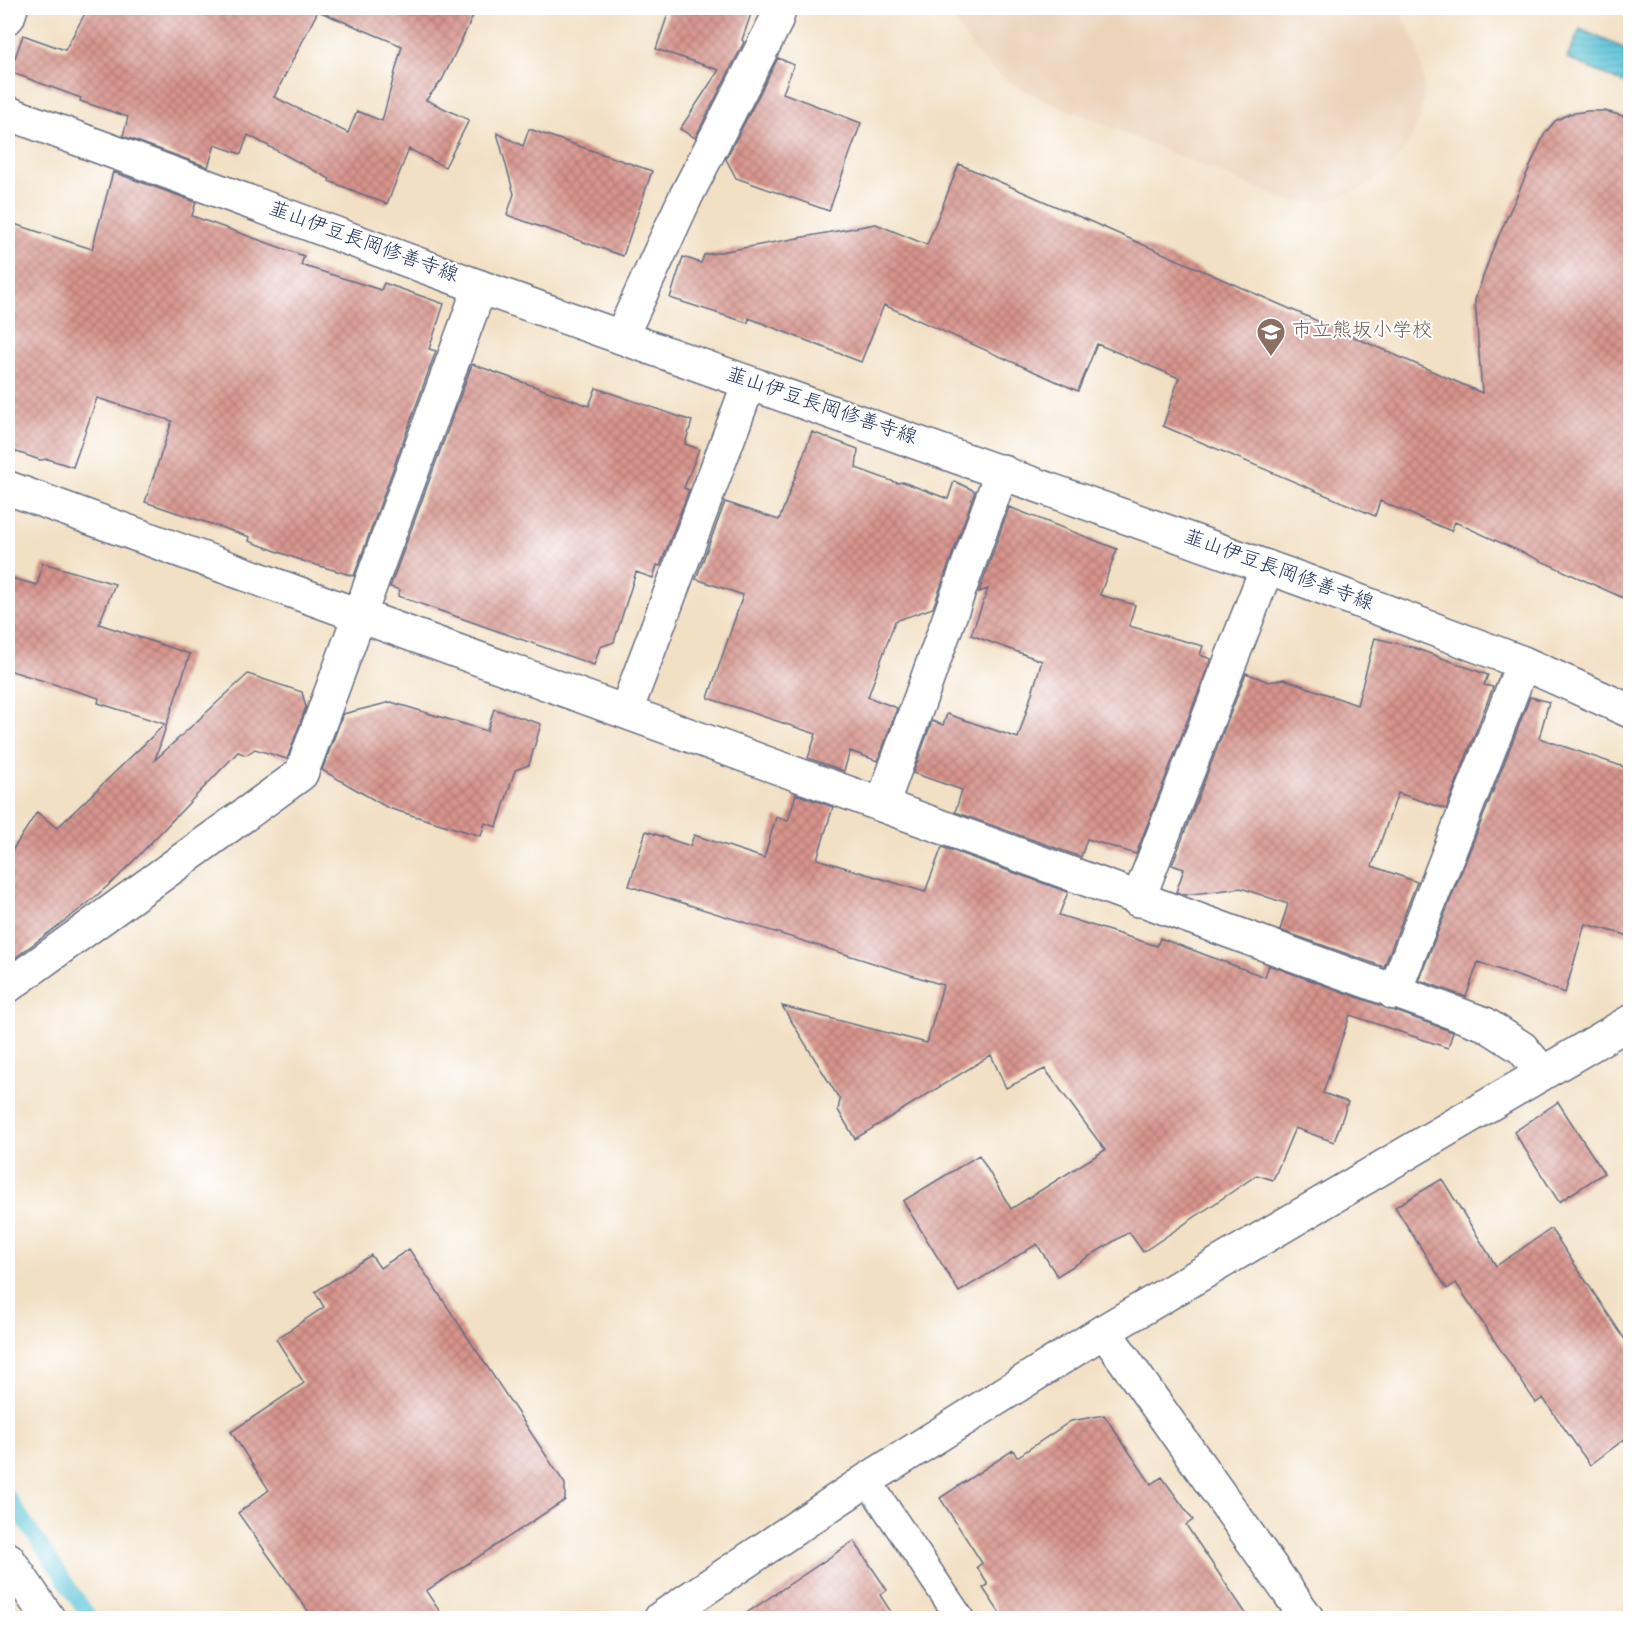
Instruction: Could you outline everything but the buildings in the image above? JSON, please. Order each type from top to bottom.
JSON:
[{"type":"street","points":[[8,17],[11,8]]},
{"type":"street","points":[[621,337],[686,196],[775,23],[780,8]]},
{"type":"street","name":"韮山伊豆長岡修善寺線","points":[[8,113],[480,287],[1267,567],[1523,663],[1630,711]]},
{"type":"street","points":[[8,986],[301,774],[480,287]]},
{"type":"street","points":[[626,711],[749,383]]},
{"type":"street","points":[[882,805],[1002,471]]},
{"type":"street","points":[[8,488],[360,617],[626,711],[1394,993],[1485,1024],[1522,1048],[1542,1072]]},
{"type":"street","points":[[1138,900],[1267,567]]},
{"type":"street","points":[[1394,993],[1523,663]]},
{"type":"street","points":[[661,1618],[867,1480],[1104,1331],[1630,1022]]},
{"type":"street","points":[[1104,1331],[1307,1618]]},
{"type":"street","points":[[8,1559],[48,1618]]},
{"type":"lane","points":[[867,1480],[960,1618]]},
{"type":"shaded area","points":[[952,8],[1395,8],[1403,16],[1416,42],[1422,68],[1425,92],[1419,122],[1407,147],[1387,171],[1360,190],[1331,200],[1299,202],[1279,198],[1024,91],[989,68],[966,39],[955,20]]},
{"type":"water","points":[[1580,29],[1630,51],[1630,86],[1567,58]]},
{"type":"waterway","points":[[8,1497],[90,1618]]},
{"type":"place","name":"市立熊坂小学校","points":[[1271,358]]}]
